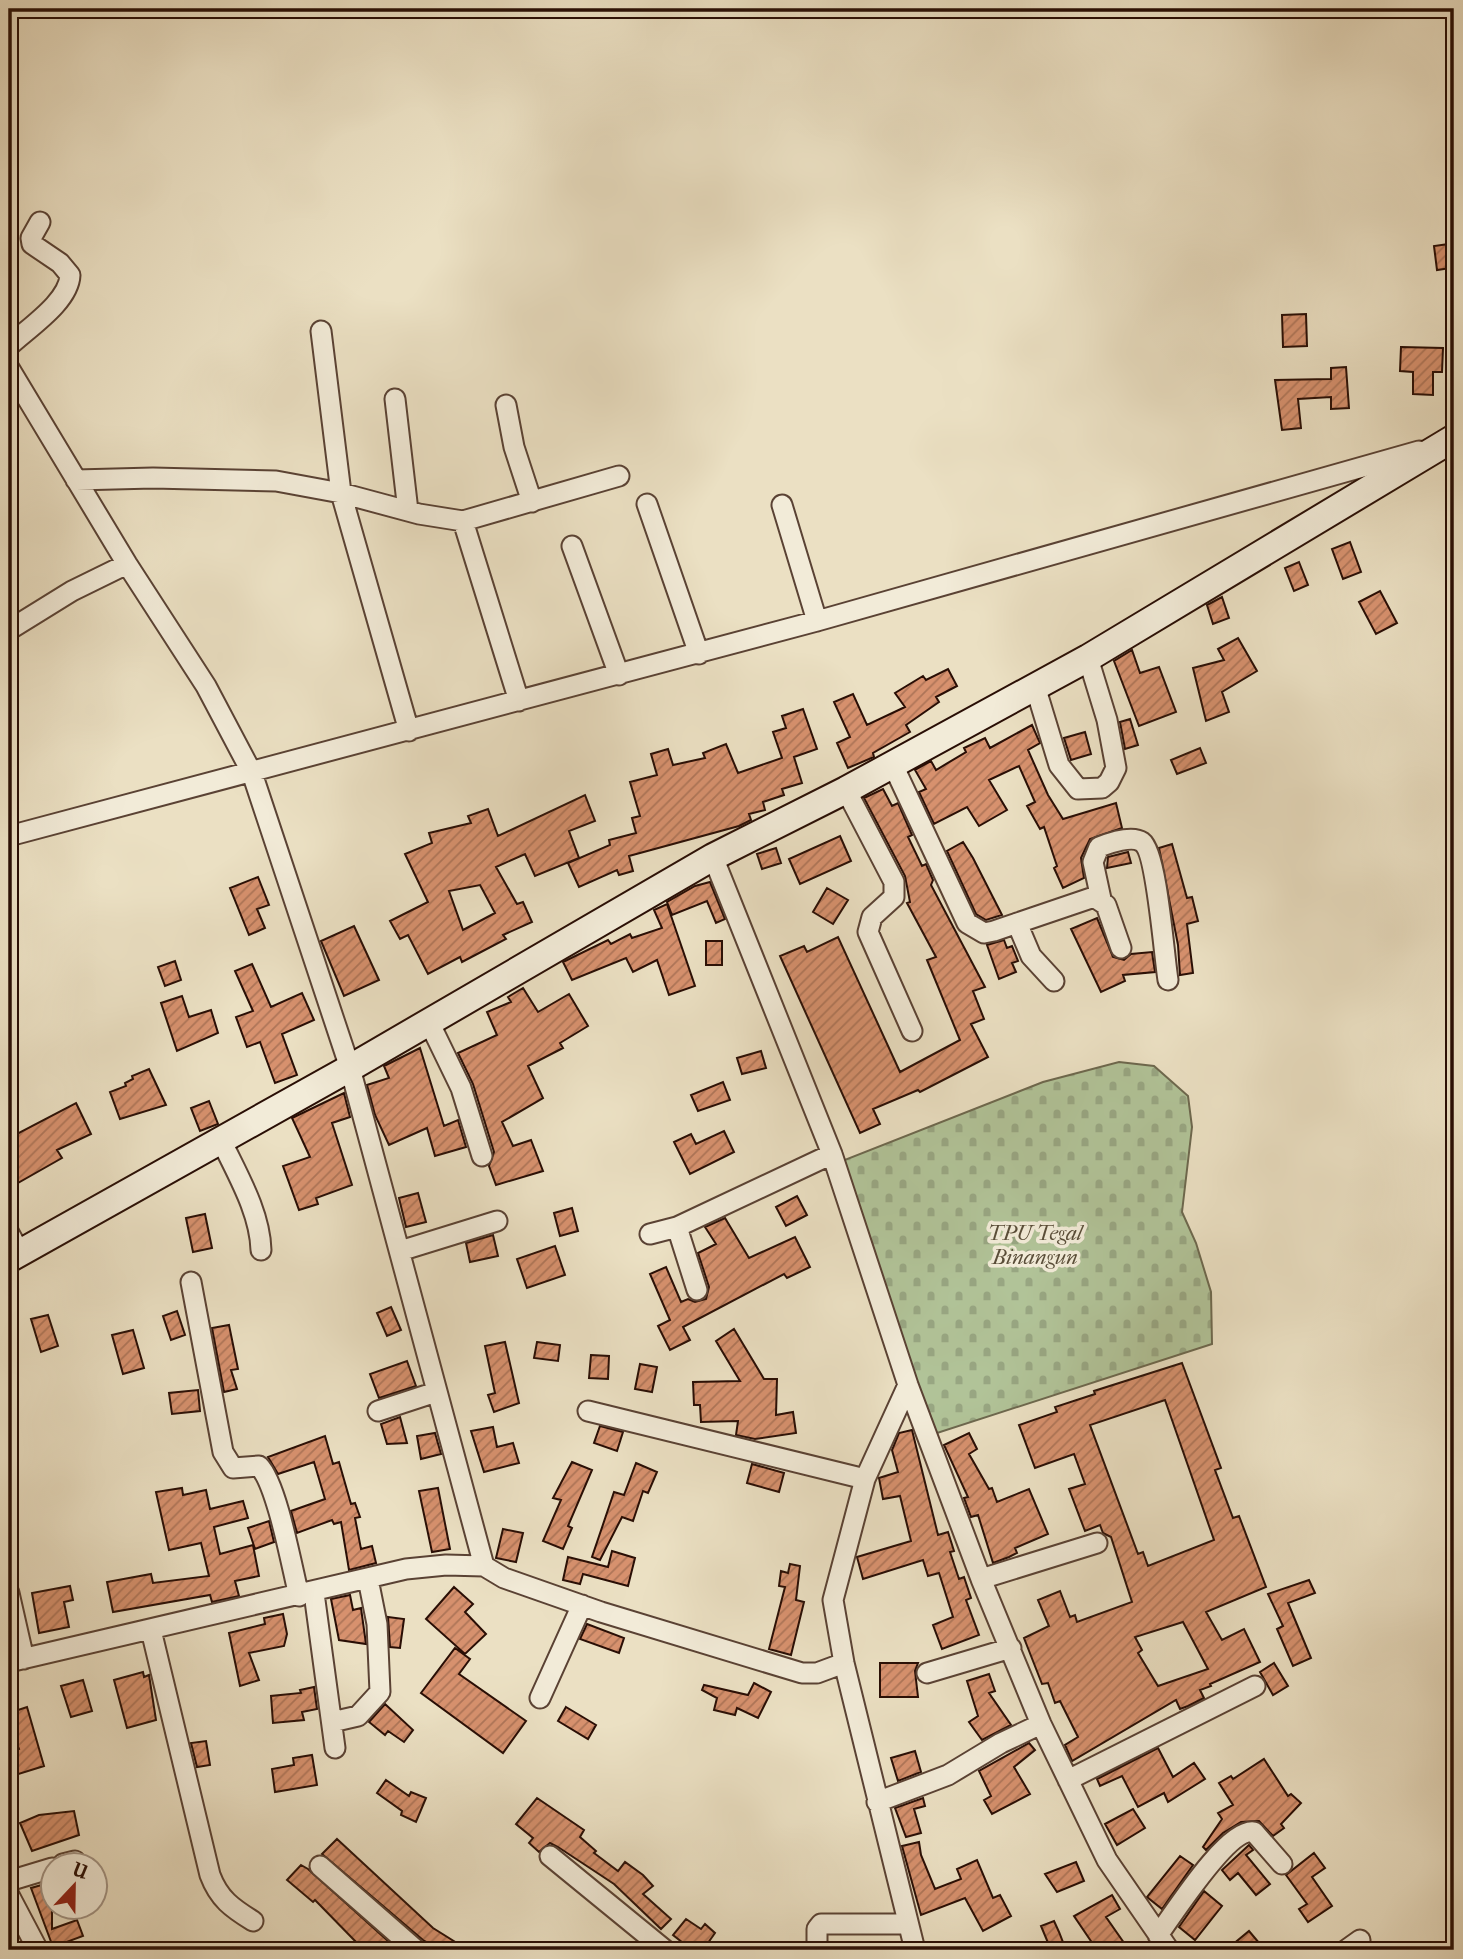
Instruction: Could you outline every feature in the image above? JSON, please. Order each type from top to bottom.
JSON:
[{"type":"street","points":[[9,346],[59,300],[69,285],[70,275],[60,263],[32,244],[31,238],[40,222]]},
{"type":"street","points":[[321,331],[341,493],[409,731]]},
{"type":"street","points":[[9,368],[127,564],[206,686],[252,773],[350,1068],[484,1566]]},
{"type":"street","points":[[395,399],[408,511]]},
{"type":"street","points":[[506,405],[514,447],[532,502]]},
{"type":"street","points":[[9,836],[699,654],[1448,441]]},
{"type":"street","points":[[13,1248],[222,1140],[713,857],[846,790],[1088,658],[1448,441]]},
{"type":"street","points":[[76,480],[153,478],[276,481],[463,521],[619,476]]},
{"type":"street","points":[[647,504],[699,654]]},
{"type":"street","points":[[782,505],[817,621]]},
{"type":"street","points":[[463,521],[519,701]]},
{"type":"street","points":[[572,546],[619,675]]},
{"type":"street","points":[[9,630],[72,591],[127,564]]},
{"type":"street","points":[[1035,687],[1059,765],[1078,789],[1102,788],[1116,768],[1107,720],[1088,658]]},
{"type":"street","points":[[892,765],[967,923],[984,933],[1094,897],[1101,899]]},
{"type":"street","points":[[846,790],[894,882],[894,897],[872,917],[869,932],[912,1031]]},
{"type":"street","points":[[1121,948],[1106,905],[1101,899],[1093,862],[1099,847],[1112,842],[1136,839],[1149,850],[1168,981]]},
{"type":"street","points":[[713,857],[832,1154],[908,1385],[981,1579],[1041,1724],[1107,1860],[1164,1943],[1199,1879],[1237,1837],[1248,1831],[1254,1832],[1282,1864]]},
{"type":"street","points":[[1017,923],[1031,956],[1054,981]]},
{"type":"street","points":[[429,1022],[461,1088],[482,1156]]},
{"type":"street","points":[[222,1140],[247,1195],[261,1235],[261,1250]]},
{"type":"street","points":[[650,1234],[677,1227],[832,1154]]},
{"type":"street","points":[[400,1251],[497,1221]]},
{"type":"street","points":[[677,1227],[697,1290]]},
{"type":"street","points":[[191,1282],[223,1452],[233,1468],[259,1466],[264,1471],[307,1594],[335,1748]]},
{"type":"street","points":[[908,1385],[865,1479],[832,1600],[844,1663],[906,1924],[915,1950]]},
{"type":"street","points":[[378,1411],[436,1392]]},
{"type":"street","points":[[588,1411],[865,1479]]},
{"type":"street","points":[[981,1579],[1097,1543]]},
{"type":"street","points":[[9,1593],[16,1661],[406,1569],[446,1565],[484,1566],[504,1577],[582,1605],[802,1673],[817,1673],[844,1663]]},
{"type":"street","points":[[332,1722],[358,1717],[380,1692],[377,1624],[368,1579]]},
{"type":"street","points":[[540,1698],[582,1605]]},
{"type":"street","points":[[151,1630],[210,1875],[216,1891],[228,1905],[253,1921]]},
{"type":"street","points":[[927,1673],[1011,1648]]},
{"type":"street","points":[[1068,1780],[1255,1686]]},
{"type":"street","points":[[877,1802],[948,1775],[1001,1743],[1041,1724]]},
{"type":"street","points":[[550,1856],[663,1950]]},
{"type":"street","points":[[320,1866],[416,1950]]},
{"type":"street","points":[[9,1881],[38,1872]]},
{"type":"street","points":[[9,1895],[38,1950]]},
{"type":"street","points":[[817,1950],[817,1929],[821,1924],[906,1924]]},
{"type":"green space","name":"TPU Tegal Binangun","points":[[1119,1062],[1154,1066],[1188,1096],[1192,1127],[1182,1212],[1196,1243],[1211,1292],[1212,1344],[934,1434],[842,1161],[1043,1082]]},
{"type":"building","points":[[1449,244],[1451,268],[1437,270],[1434,246]]},
{"type":"building","points":[[1306,314],[1307,346],[1283,347],[1282,315]]},
{"type":"building","points":[[1401,347],[1443,348],[1442,372],[1433,372],[1433,395],[1413,394],[1413,372],[1400,371]]},
{"type":"building","points":[[1346,367],[1349,408],[1331,409],[1331,397],[1298,399],[1301,428],[1282,430],[1275,380],[1331,379],[1331,368]]},
{"type":"building","points":[[1350,542],[1361,572],[1343,579],[1332,549]]},
{"type":"building","points":[[1299,562],[1308,585],[1294,591],[1285,568]]},
{"type":"building","points":[[1380,591],[1397,623],[1376,634],[1359,602]]},
{"type":"building","points":[[1222,597],[1229,618],[1213,624],[1207,605]]},
{"type":"building","points":[[1238,638],[1257,671],[1222,692],[1229,712],[1206,721],[1193,668],[1224,660],[1218,649]]},
{"type":"building","points":[[1132,650],[1140,673],[1159,667],[1176,712],[1139,726],[1114,661]]},
{"type":"building","points":[[948,669],[957,686],[936,697],[939,702],[906,725],[910,732],[873,753],[874,757],[848,768],[837,743],[850,737],[834,702],[853,694],[867,725],[905,707],[895,693],[923,676],[926,680]]},
{"type":"building","points":[[803,709],[817,749],[794,757],[802,783],[782,789],[784,795],[763,802],[765,810],[749,814],[751,820],[739,826],[629,856],[633,871],[619,875],[617,870],[579,887],[568,863],[610,845],[609,840],[636,833],[632,818],[640,816],[630,782],[657,775],[651,754],[668,749],[673,765],[705,758],[703,753],[726,744],[738,773],[782,758],[773,732],[786,728],[782,716]]},
{"type":"building","points":[[1130,719],[1138,745],[1125,749],[1120,722]]},
{"type":"building","points":[[1032,725],[1040,743],[1028,750],[1048,795],[1063,819],[1116,803],[1122,828],[1090,839],[1081,858],[1084,878],[1063,888],[1054,868],[1057,866],[1044,827],[1040,829],[1027,806],[1035,802],[1019,766],[989,780],[1007,810],[979,826],[967,807],[934,824],[919,792],[926,789],[915,770],[931,761],[936,770],[966,752],[964,748],[985,738],[990,748]]},
{"type":"building","points":[[1085,732],[1091,754],[1071,760],[1064,738]]},
{"type":"building","points":[[1200,748],[1206,763],[1177,774],[1171,760]]},
{"type":"building","points":[[883,789],[892,806],[898,803],[912,835],[908,837],[922,866],[926,864],[933,880],[931,885],[985,987],[973,991],[984,1019],[971,1024],[988,1057],[920,1092],[918,1090],[873,1109],[880,1124],[860,1133],[780,956],[804,946],[807,952],[838,937],[900,1072],[960,1040],[927,960],[936,957],[907,903],[910,902],[905,876],[864,798]]},
{"type":"building","points":[[585,795],[595,821],[569,831],[579,858],[535,876],[525,854],[496,867],[517,904],[523,902],[532,922],[503,935],[506,939],[462,962],[460,957],[428,974],[408,935],[400,939],[390,921],[428,902],[405,854],[432,843],[429,833],[471,823],[468,816],[488,809],[498,836]],"holes":[[[480,885],[495,913],[463,930],[449,891]]]},
{"type":"building","points":[[840,836],[851,861],[800,884],[789,859]]},
{"type":"building","points":[[963,842],[1002,915],[986,920],[976,914],[947,851]]},
{"type":"building","points":[[1172,844],[1187,898],[1192,897],[1198,921],[1187,924],[1193,973],[1180,975],[1178,945],[1159,848]]},
{"type":"building","points":[[776,848],[781,863],[762,869],[757,854]]},
{"type":"building","points":[[1128,852],[1131,863],[1107,868],[1108,857]]},
{"type":"building","points":[[258,877],[269,905],[257,909],[265,928],[249,935],[230,888]]},
{"type":"building","points":[[710,882],[725,919],[716,923],[707,901],[672,915],[667,902],[695,886]]},
{"type":"building","points":[[827,888],[848,900],[833,924],[813,912]]},
{"type":"building","points":[[667,904],[695,986],[669,995],[657,960],[633,972],[626,958],[572,980],[563,962],[608,940],[611,944],[630,934],[632,938],[662,928],[654,910]]},
{"type":"building","points":[[1097,918],[1113,957],[1124,960],[1131,954],[1152,952],[1155,972],[1123,975],[1125,981],[1101,992],[1071,929]]},
{"type":"building","points":[[354,926],[379,980],[344,996],[321,941]]},
{"type":"building","points":[[1004,940],[1007,948],[1012,946],[1018,961],[1012,963],[1016,972],[999,979],[987,945]]},
{"type":"building","points":[[706,941],[722,941],[722,965],[706,965]]},
{"type":"building","points":[[175,961],[181,980],[165,986],[158,967]]},
{"type":"building","points":[[252,964],[271,1007],[302,993],[314,1020],[282,1034],[297,1075],[275,1083],[260,1042],[247,1047],[236,1017],[253,1011],[235,971]]},
{"type":"building","points":[[523,988],[538,1012],[569,994],[588,1026],[560,1043],[563,1048],[528,1066],[543,1098],[502,1122],[513,1146],[531,1140],[543,1171],[496,1185],[489,1166],[494,1152],[473,1084],[458,1053],[497,1035],[487,1012],[511,1002],[508,997]]},
{"type":"building","points":[[182,996],[189,1017],[211,1010],[218,1033],[177,1051],[161,1003]]},
{"type":"building","points":[[420,1048],[444,1126],[458,1120],[466,1147],[435,1156],[427,1128],[389,1145],[375,1115],[367,1085],[389,1078],[384,1066]]},
{"type":"building","points":[[761,1051],[766,1068],[742,1074],[737,1058]]},
{"type":"building","points":[[149,1069],[166,1105],[120,1119],[110,1092],[126,1086],[125,1083],[133,1079],[132,1076]]},
{"type":"building","points":[[723,1082],[730,1100],[698,1111],[691,1095]]},
{"type":"building","points":[[344,1093],[350,1117],[332,1123],[352,1185],[316,1198],[318,1204],[299,1210],[283,1166],[310,1157],[292,1118]]},
{"type":"building","points":[[209,1101],[218,1124],[200,1131],[191,1108]]},
{"type":"building","points":[[76,1103],[91,1134],[57,1150],[62,1158],[9,1188],[9,1138]]},
{"type":"building","points":[[724,1131],[734,1152],[690,1174],[674,1142],[691,1134],[696,1144]]},
{"type":"building","points":[[418,1193],[426,1222],[406,1227],[399,1198]]},
{"type":"building","points":[[797,1196],[807,1215],[786,1226],[776,1207]]},
{"type":"building","points":[[572,1208],[578,1231],[560,1236],[554,1213]]},
{"type":"building","points":[[205,1214],[212,1248],[193,1252],[186,1218]]},
{"type":"building","points":[[725,1218],[749,1258],[795,1237],[810,1267],[787,1278],[784,1274],[683,1327],[690,1340],[670,1350],[658,1326],[670,1320],[650,1274],[666,1267],[681,1302],[688,1299],[695,1302],[706,1299],[709,1287],[698,1253],[716,1244],[705,1227]]},
{"type":"building","points":[[493,1235],[498,1256],[470,1262],[466,1243]]},
{"type":"building","points":[[555,1246],[565,1275],[527,1288],[517,1259]]},
{"type":"building","points":[[391,1307],[401,1330],[387,1336],[377,1313]]},
{"type":"building","points":[[177,1311],[185,1335],[171,1340],[163,1316]]},
{"type":"building","points":[[48,1315],[58,1346],[41,1352],[31,1319]]},
{"type":"building","points":[[229,1325],[238,1369],[231,1370],[237,1389],[224,1392],[212,1328]]},
{"type":"building","points":[[734,1329],[764,1379],[777,1379],[776,1415],[793,1412],[796,1433],[755,1439],[736,1435],[738,1421],[701,1422],[700,1405],[694,1405],[693,1382],[740,1381],[716,1341]]},
{"type":"building","points":[[133,1330],[144,1368],[123,1374],[112,1335]]},
{"type":"building","points":[[505,1342],[519,1403],[494,1412],[488,1395],[495,1393],[485,1346]]},
{"type":"building","points":[[537,1342],[560,1345],[558,1361],[534,1358]]},
{"type":"building","points":[[591,1355],[609,1356],[608,1379],[589,1378]]},
{"type":"building","points":[[407,1361],[416,1386],[379,1398],[370,1374]]},
{"type":"building","points":[[1182,1363],[1221,1468],[1215,1470],[1233,1518],[1239,1516],[1266,1587],[1206,1612],[1222,1640],[1244,1629],[1260,1662],[1200,1690],[1204,1698],[1180,1709],[1176,1700],[1072,1761],[1065,1745],[1078,1737],[1060,1701],[1055,1703],[1048,1683],[1042,1684],[1024,1638],[1049,1626],[1038,1600],[1060,1591],[1070,1617],[1075,1615],[1077,1622],[1132,1602],[1111,1537],[1103,1533],[1100,1525],[1085,1531],[1069,1489],[1085,1484],[1074,1454],[1035,1468],[1019,1425],[1057,1412],[1055,1407],[1095,1394],[1094,1391]],"holes":[[[1165,1400],[1214,1540],[1148,1566],[1143,1552],[1138,1554],[1090,1425]],[[1183,1622],[1208,1669],[1158,1686],[1138,1653],[1142,1650],[1135,1637]]]},
{"type":"building","points":[[640,1364],[657,1367],[652,1392],[635,1389]]},
{"type":"building","points":[[198,1390],[200,1411],[172,1414],[169,1393]]},
{"type":"building","points":[[400,1417],[407,1443],[387,1444],[381,1424]]},
{"type":"building","points":[[600,1426],[623,1432],[617,1451],[594,1443]]},
{"type":"building","points":[[493,1427],[497,1447],[513,1443],[519,1463],[484,1472],[471,1431]]},
{"type":"building","points":[[912,1430],[938,1535],[948,1532],[954,1551],[950,1552],[959,1579],[964,1577],[971,1598],[966,1600],[979,1635],[942,1649],[933,1625],[953,1617],[939,1573],[928,1576],[923,1560],[863,1579],[857,1557],[911,1541],[900,1496],[883,1499],[879,1478],[898,1472],[892,1450],[899,1433]]},
{"type":"building","points":[[435,1433],[441,1454],[421,1459],[417,1436]]},
{"type":"building","points":[[969,1433],[977,1449],[969,1454],[989,1489],[992,1488],[997,1502],[1029,1489],[1048,1534],[1015,1548],[1017,1553],[993,1563],[978,1515],[971,1517],[964,1498],[968,1497],[944,1445]]},
{"type":"building","points":[[325,1436],[333,1464],[339,1462],[351,1504],[355,1503],[360,1517],[355,1518],[361,1549],[372,1546],[376,1563],[349,1570],[341,1522],[334,1524],[332,1520],[297,1533],[291,1511],[325,1499],[314,1462],[278,1474],[268,1457]]},
{"type":"building","points":[[572,1462],[592,1470],[568,1526],[572,1528],[563,1549],[543,1541],[561,1500],[553,1498]]},
{"type":"building","points":[[636,1463],[657,1472],[648,1493],[643,1491],[633,1521],[622,1517],[600,1560],[592,1557],[614,1492],[624,1495]]},
{"type":"building","points":[[752,1464],[784,1473],[779,1492],[747,1483]]},
{"type":"building","points":[[182,1488],[183,1495],[206,1490],[210,1509],[243,1501],[248,1518],[214,1527],[220,1554],[253,1545],[259,1576],[235,1581],[239,1596],[212,1602],[210,1595],[113,1612],[107,1582],[151,1574],[153,1583],[209,1576],[201,1543],[169,1550],[156,1492]]},
{"type":"building","points":[[438,1488],[450,1549],[432,1552],[419,1491]]},
{"type":"building","points":[[269,1521],[274,1542],[255,1549],[248,1528]]},
{"type":"building","points":[[503,1529],[523,1533],[516,1562],[496,1558]]},
{"type":"building","points":[[612,1551],[635,1558],[628,1586],[583,1574],[580,1584],[563,1580],[568,1557],[608,1567]]},
{"type":"building","points":[[790,1564],[800,1566],[796,1600],[804,1602],[791,1655],[769,1649],[785,1587],[779,1586],[781,1571],[788,1573]]},
{"type":"building","points":[[1309,1580],[1315,1593],[1288,1603],[1311,1658],[1293,1666],[1277,1629],[1283,1626],[1268,1594]]},
{"type":"building","points":[[70,1586],[73,1600],[64,1602],[69,1627],[39,1633],[32,1593]]},
{"type":"building","points":[[454,1587],[473,1604],[465,1612],[486,1634],[465,1654],[426,1619]]},
{"type":"building","points":[[350,1595],[353,1610],[361,1608],[366,1644],[339,1640],[331,1599]]},
{"type":"building","points":[[283,1614],[287,1634],[284,1646],[249,1653],[259,1680],[240,1686],[229,1633],[265,1624],[264,1618]]},
{"type":"building","points":[[388,1617],[404,1619],[400,1648],[390,1647]]},
{"type":"building","points":[[587,1624],[624,1638],[619,1653],[580,1639]]},
{"type":"building","points":[[455,1648],[470,1659],[459,1674],[526,1721],[503,1753],[421,1693]]},
{"type":"building","points":[[880,1663],[918,1663],[915,1671],[918,1697],[880,1697]]},
{"type":"building","points":[[1274,1663],[1288,1686],[1273,1695],[1260,1672]]},
{"type":"building","points":[[143,1672],[144,1677],[149,1675],[156,1720],[127,1728],[114,1680]]},
{"type":"building","points":[[989,1674],[995,1691],[989,1693],[1011,1725],[982,1740],[969,1722],[978,1716],[967,1681]]},
{"type":"building","points":[[83,1680],[92,1711],[71,1717],[61,1686]]},
{"type":"building","points":[[754,1683],[771,1692],[758,1718],[737,1708],[735,1715],[714,1710],[717,1698],[702,1690],[704,1685],[748,1695]]},
{"type":"building","points":[[314,1687],[317,1709],[302,1712],[304,1720],[273,1723],[271,1696],[301,1693],[300,1690]]},
{"type":"building","points":[[385,1704],[413,1730],[404,1742],[388,1731],[385,1735],[369,1722]]},
{"type":"building","points":[[27,1707],[44,1766],[9,1777],[9,1753],[19,1749],[9,1723],[9,1713]]},
{"type":"building","points":[[566,1707],[596,1725],[588,1739],[558,1721]]},
{"type":"building","points":[[206,1741],[210,1765],[197,1767],[191,1743]]},
{"type":"building","points":[[1029,1743],[1035,1750],[1014,1767],[1030,1794],[992,1814],[984,1800],[991,1796],[979,1771]]},
{"type":"building","points":[[1158,1748],[1173,1777],[1194,1763],[1205,1779],[1168,1802],[1164,1793],[1138,1807],[1122,1776],[1100,1786],[1097,1779]]},
{"type":"building","points":[[915,1751],[921,1772],[898,1781],[891,1758]]},
{"type":"building","points":[[312,1755],[317,1785],[275,1792],[272,1769],[294,1765],[293,1758]]},
{"type":"building","points":[[1264,1759],[1288,1796],[1291,1794],[1301,1803],[1281,1824],[1284,1828],[1273,1836],[1259,1821],[1241,1822],[1223,1833],[1206,1850],[1203,1847],[1222,1819],[1218,1813],[1233,1805],[1219,1783],[1231,1776],[1233,1779]]},
{"type":"building","points":[[386,1780],[409,1796],[411,1792],[426,1798],[416,1822],[401,1815],[402,1811],[377,1793]]},
{"type":"building","points":[[537,1798],[584,1830],[580,1837],[596,1851],[594,1853],[618,1871],[625,1862],[643,1875],[653,1886],[643,1894],[671,1919],[661,1929],[614,1884],[558,1847],[550,1843],[539,1852],[529,1843],[533,1838],[516,1824]]},
{"type":"building","points":[[923,1798],[925,1806],[914,1809],[921,1833],[906,1837],[895,1808]]},
{"type":"building","points":[[1133,1809],[1145,1828],[1117,1845],[1105,1824]]},
{"type":"building","points":[[74,1811],[79,1835],[32,1851],[20,1823],[39,1815]]},
{"type":"building","points":[[337,1839],[433,1928],[468,1950],[440,1950],[423,1940],[322,1854]]},
{"type":"building","points":[[919,1842],[921,1855],[935,1889],[961,1879],[957,1869],[977,1860],[993,1898],[1000,1895],[1011,1916],[983,1931],[965,1898],[921,1915],[902,1846]]},
{"type":"building","points":[[1249,1845],[1253,1850],[1246,1855],[1270,1884],[1256,1895],[1238,1873],[1230,1880],[1222,1870]]},
{"type":"building","points":[[1314,1853],[1325,1868],[1312,1877],[1332,1906],[1308,1922],[1299,1909],[1307,1904],[1286,1875]]},
{"type":"building","points":[[1180,1856],[1193,1865],[1162,1909],[1147,1897]]},
{"type":"building","points":[[1076,1862],[1084,1881],[1057,1892],[1045,1874]]},
{"type":"building","points":[[301,1865],[398,1950],[368,1950],[361,1943],[359,1945],[315,1900],[313,1902],[287,1880]]},
{"type":"building","points":[[38,1886],[38,1907],[31,1888]]},
{"type":"building","points":[[1204,1891],[1222,1906],[1195,1940],[1179,1927]]},
{"type":"building","points":[[1112,1895],[1120,1909],[1106,1917],[1129,1950],[1097,1950],[1074,1916]]},
{"type":"building","points":[[686,1919],[701,1929],[705,1924],[715,1933],[703,1950],[692,1950],[673,1935]]},
{"type":"building","points":[[43,1920],[52,1920],[52,1929],[77,1920],[83,1936],[53,1947]]},
{"type":"building","points":[[1054,1921],[1066,1950],[1051,1950],[1041,1926]]},
{"type":"building","points":[[1249,1931],[1265,1950],[1226,1950]]}]
